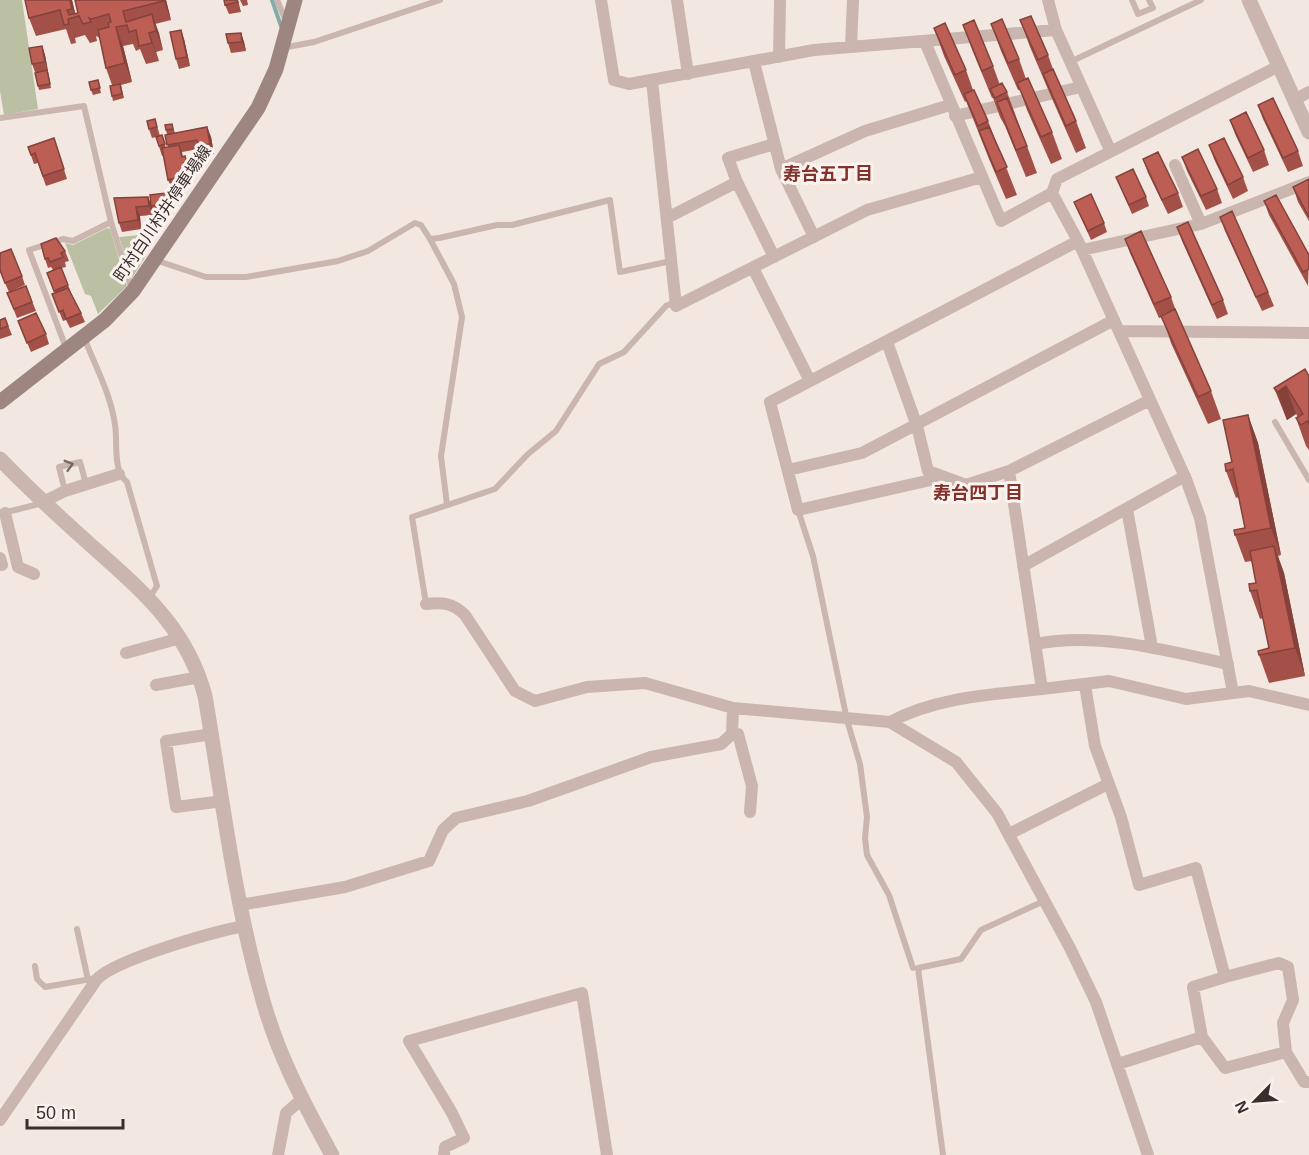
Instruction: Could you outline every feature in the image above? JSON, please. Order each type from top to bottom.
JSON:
[{"type":"main road","name":"町村白川村井停車場線","points":[[0,402],[105,320],[133,291],[258,108],[276,69],[295,0]]},
{"type":"street","points":[[601,0],[614,80],[629,84],[851,46],[1056,30]]},
{"type":"street","points":[[677,0],[688,74]]},
{"type":"street","points":[[779,57],[780,0]]},
{"type":"street","points":[[851,46],[853,0]]},
{"type":"street","points":[[1048,0],[1056,30],[1110,150]]},
{"type":"street","points":[[1249,0],[1309,132]]},
{"type":"street","points":[[925,42],[1001,221],[1052,193],[1057,179],[1110,150],[1279,66]]},
{"type":"street","points":[[754,62],[782,169],[813,237]]},
{"type":"street","points":[[652,81],[676,306],[813,237],[892,201],[982,177]]},
{"type":"street","points":[[782,169],[865,131],[953,110],[1081,87]]},
{"type":"street","points":[[1294,100],[1309,92]]},
{"type":"street","points":[[774,144],[728,158],[737,182],[774,257]]},
{"type":"street","points":[[1175,165],[1201,224]]},
{"type":"street","points":[[667,218],[737,182]]},
{"type":"street","points":[[944,477],[798,510],[770,402],[1080,246],[1201,224],[1309,182]]},
{"type":"street","points":[[1052,193],[1080,246],[1185,476],[1200,518],[1233,693]]},
{"type":"street","points":[[753,268],[810,381]]},
{"type":"street","points":[[788,470],[862,453],[1117,325],[1309,333]]},
{"type":"street","points":[[887,342],[917,426],[928,471],[966,485],[1009,471],[1149,400]]},
{"type":"street","points":[[0,459],[43,502],[150,598],[181,638],[200,677],[212,734],[244,926],[262,998],[302,1099],[332,1155]]},
{"type":"street","points":[[1009,471],[1042,689]]},
{"type":"street","points":[[43,502],[65,491],[119,474]]},
{"type":"street","points":[[1023,566],[1185,476]]},
{"type":"street","points":[[1127,509],[1152,647]]},
{"type":"street","points":[[2,514],[18,567],[34,574]]},
{"type":"street","points":[[426,604],[441,603],[456,606],[465,615],[515,691],[535,701],[587,687],[645,683],[733,708],[847,720],[890,722],[956,762],[982,792],[1008,834],[1096,1002],[1148,1155]]},
{"type":"street","points":[[126,653],[181,638]]},
{"type":"street","points":[[1035,644],[1084,639],[1152,647],[1228,664]]},
{"type":"street","points":[[156,685],[200,677]]},
{"type":"street","points":[[890,722],[912,711],[959,699],[1109,681],[1186,699],[1250,691],[1309,705]]},
{"type":"street","points":[[1085,685],[1095,746],[1121,817],[1139,885],[1196,868],[1225,977]]},
{"type":"street","points":[[240,905],[345,887],[429,861],[443,830],[456,818],[528,801],[651,757],[722,744],[732,734],[733,708]]},
{"type":"street","points":[[212,734],[166,741],[174,796],[176,807],[223,801]]},
{"type":"street","points":[[732,734],[738,734],[752,786],[750,812]]},
{"type":"street","points":[[1008,834],[1108,784]]},
{"type":"street","points":[[0,1120],[93,979],[106,970],[129,960],[244,926]]},
{"type":"street","points":[[1286,1052],[1225,1068],[1202,1037],[1193,987],[1279,963],[1287,967],[1293,1000],[1283,1023],[1286,1052],[1304,1082],[1309,1082]]},
{"type":"street","points":[[444,1155],[445,1147],[464,1138],[452,1113],[409,1041],[582,993],[607,1155]]},
{"type":"street","points":[[1118,1064],[1202,1037]]},
{"type":"street","points":[[279,1155],[286,1113],[302,1099]]},
{"type":"lane","points":[[277,0],[288,25]]},
{"type":"lane","points":[[281,48],[314,42],[440,0]]},
{"type":"lane","points":[[1132,0],[1138,14],[1153,8],[1149,0]]},
{"type":"lane","points":[[1070,62],[1201,0]]},
{"type":"lane","points":[[0,118],[84,106],[111,222],[133,291]]},
{"type":"lane","points":[[430,239],[497,225],[512,225],[610,200],[620,272],[671,261]]},
{"type":"lane","points":[[66,351],[28,250],[63,239],[73,241],[111,222]]},
{"type":"lane","points":[[154,260],[206,277],[230,279],[338,261],[368,251],[415,223],[421,225],[454,284],[462,317],[441,456],[447,505]]},
{"type":"lane","points":[[426,604],[412,517],[495,489],[528,454],[556,431],[599,364],[624,352],[666,306],[675,302]]},
{"type":"lane","points":[[84,336],[108,396],[115,424],[119,474],[127,482],[157,586],[150,598]]},
{"type":"lane","points":[[1275,422],[1309,480]]},
{"type":"lane","points":[[65,491],[59,467],[80,462],[86,484]]},
{"type":"lane","points":[[2,514],[43,502]]},
{"type":"lane","points":[[798,510],[813,556],[847,720],[860,764],[867,817],[865,838],[867,855],[889,895],[913,968]]},
{"type":"lane","points":[[943,1155],[918,968],[961,959],[981,930],[1044,901]]},
{"type":"lane","points":[[35,966],[37,979],[45,987],[93,979],[77,929]]},
{"type":"green space","points":[[0,0],[22,0],[38,109],[4,115],[0,91]]},
{"type":"green space","points":[[107,228],[110,229],[127,286],[98,314],[91,296],[85,294],[65,243],[73,245]]},
{"type":"green space","points":[[140,235],[146,256],[132,278],[119,237]]},
{"type":"building","points":[[25,0],[70,0],[72,9],[67,10],[69,15],[78,13],[75,0],[164,1],[123,11],[126,22],[152,14],[156,31],[149,33],[152,43],[139,46],[136,30],[129,32],[127,25],[116,27],[125,63],[106,68],[98,30],[109,27],[108,23],[111,22],[109,14],[89,18],[91,22],[83,24],[79,16],[68,19],[69,24],[64,25],[60,10],[29,18]]},
{"type":"building","points":[[224,0],[237,0],[238,2],[225,5]]},
{"type":"building","points":[[1031,16],[1048,55],[1038,60],[1020,20]]},
{"type":"building","points":[[1002,19],[1019,59],[1008,63],[991,24]]},
{"type":"building","points":[[974,20],[993,66],[982,71],[963,25]]},
{"type":"building","points":[[945,23],[966,70],[955,75],[934,28]]},
{"type":"building","points":[[181,30],[187,57],[176,59],[170,32]]},
{"type":"building","points":[[241,33],[242,42],[228,43],[226,34]]},
{"type":"building","points":[[42,46],[45,62],[32,64],[29,48]]},
{"type":"building","points":[[1053,69],[1076,121],[1066,126],[1043,74]]},
{"type":"building","points":[[47,70],[50,84],[38,86],[35,73]]},
{"type":"building","points":[[1028,78],[1052,132],[1041,137],[1017,83]]},
{"type":"building","points":[[98,80],[100,88],[91,90],[89,82]]},
{"type":"building","points":[[1002,83],[1007,92],[995,98],[990,89]]},
{"type":"building","points":[[120,84],[122,94],[112,96],[110,86]]},
{"type":"building","points":[[974,90],[988,121],[978,126],[964,94]]},
{"type":"building","points":[[1007,98],[1027,146],[1016,150],[997,102]]},
{"type":"building","points":[[1273,98],[1298,151],[1283,158],[1258,105]]},
{"type":"building","points":[[1246,112],[1264,150],[1248,158],[1230,120]]},
{"type":"building","points":[[155,119],[157,127],[149,129],[147,121]]},
{"type":"building","points":[[172,124],[173,129],[166,130],[165,125]]},
{"type":"building","points":[[207,127],[210,144],[198,146],[197,140],[167,145],[165,135]]},
{"type":"building","points":[[989,127],[1007,167],[996,172],[979,131]]},
{"type":"building","points":[[162,135],[165,144],[159,146],[156,137]]},
{"type":"building","points":[[54,138],[64,169],[43,176],[35,153],[31,155],[28,147]]},
{"type":"building","points":[[1224,138],[1243,177],[1228,185],[1209,145]]},
{"type":"building","points":[[179,145],[182,157],[185,156],[187,163],[183,163],[186,176],[168,180],[162,148]]},
{"type":"building","points":[[1198,149],[1217,189],[1201,196],[1182,157]]},
{"type":"building","points":[[1158,152],[1178,193],[1162,200],[1143,159]]},
{"type":"building","points":[[1133,169],[1146,197],[1129,205],[1116,177]]},
{"type":"building","points":[[1309,179],[1309,217],[1293,187]]},
{"type":"building","points":[[166,193],[168,204],[151,206],[150,195]]},
{"type":"building","points":[[1091,194],[1104,223],[1088,231],[1074,202]]},
{"type":"building","points":[[1276,195],[1309,255],[1309,269],[1303,272],[1264,201]]},
{"type":"building","points":[[148,197],[149,206],[136,207],[138,220],[119,223],[114,198]]},
{"type":"building","points":[[1232,211],[1268,292],[1256,297],[1220,217]]},
{"type":"building","points":[[1188,222],[1223,300],[1212,305],[1177,227]]},
{"type":"building","points":[[1141,231],[1171,297],[1154,304],[1125,239]]},
{"type":"building","points":[[56,238],[65,251],[61,253],[63,257],[50,262],[48,258],[45,259],[41,244]]},
{"type":"building","points":[[11,249],[22,276],[5,283],[0,270],[0,253]]},
{"type":"building","points":[[61,267],[68,285],[54,291],[47,273]]},
{"type":"building","points":[[26,286],[32,302],[14,309],[7,293]]},
{"type":"building","points":[[68,288],[81,313],[66,319],[63,310],[59,312],[52,294]]},
{"type":"building","points":[[1175,309],[1211,391],[1198,397],[1161,316]]},
{"type":"building","points":[[36,313],[46,334],[27,343],[18,321]]},
{"type":"building","points":[[5,318],[8,326],[0,329],[0,320]]},
{"type":"building","points":[[1305,369],[1309,376],[1309,424],[1307,421],[1301,425],[1296,418],[1303,414],[1286,386],[1277,392],[1274,388]]},
{"type":"building","points":[[1248,415],[1271,528],[1235,535],[1234,530],[1245,528],[1233,469],[1226,471],[1225,464],[1232,462],[1223,420]]},
{"type":"building","points":[[1274,546],[1295,648],[1259,655],[1258,651],[1269,648],[1257,590],[1250,591],[1249,584],[1256,583],[1250,551]]},
{"type":"waterway","points":[[272,0],[281,26]]},
{"type":"district","name":"寿台五丁目","points":[[828,174]]},
{"type":"district","name":"寿台四丁目","points":[[978,493]]}]
